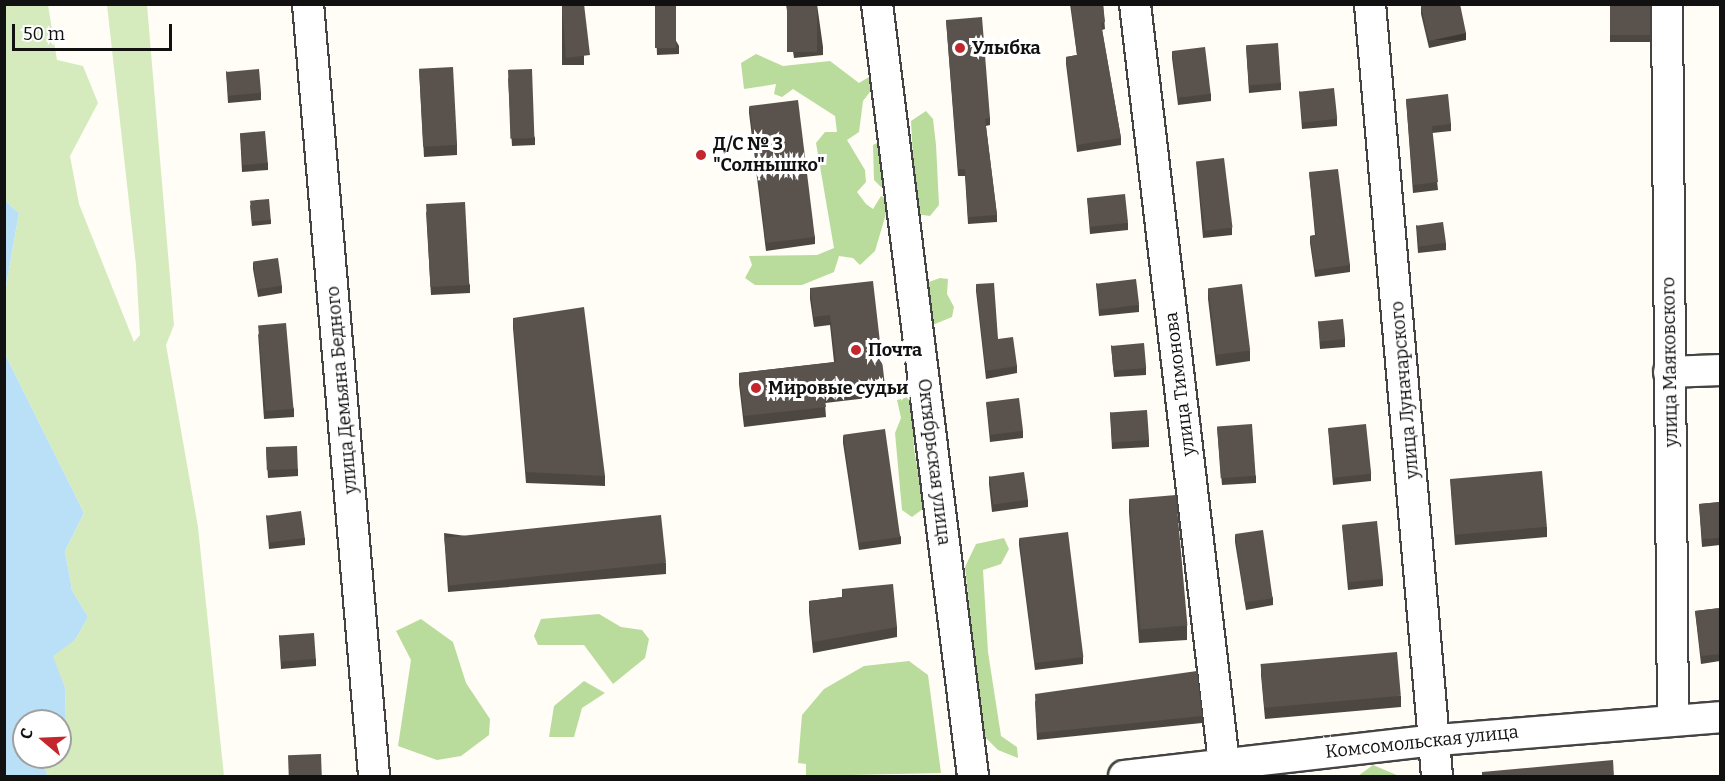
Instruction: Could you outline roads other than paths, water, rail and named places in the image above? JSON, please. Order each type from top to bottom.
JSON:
[{"type":"street","name":"улица Демьяна Бедного","points":[[308,4],[374,777]]},
{"type":"street","name":"Октябрьская улица","points":[[877,4],[973,777]]},
{"type":"street","name":"улица Тимонова","points":[[1135,4],[1224,763]]},
{"type":"street","name":"улица Луначарского","points":[[1370,4],[1437,740],[1437,777]]},
{"type":"street","name":"улица Маяковского","points":[[1667,4],[1673,720]]},
{"type":"street","points":[[1670,372],[1720,370]]},
{"type":"street","name":"Комсомольская улица","points":[[1124,777],[1224,763],[1437,740],[1720,717]]},
{"type":"water","points":[[5,201],[19,213],[6,286],[5,354]]},
{"type":"water","points":[[5,354],[84,513],[65,551],[72,590],[88,617],[75,640],[53,656],[65,687],[66,709],[12,709],[12,769],[46,769],[47,776],[5,776]]},
{"type":"place","name":"Улыбка","points":[[960,48]]},
{"type":"place","name":"Д/С № 3 \"Солнышко\"","points":[[701,155]]},
{"type":"place","name":"Почта","points":[[856,350]]},
{"type":"place","name":"Мировые судьи","points":[[756,388]]}]
